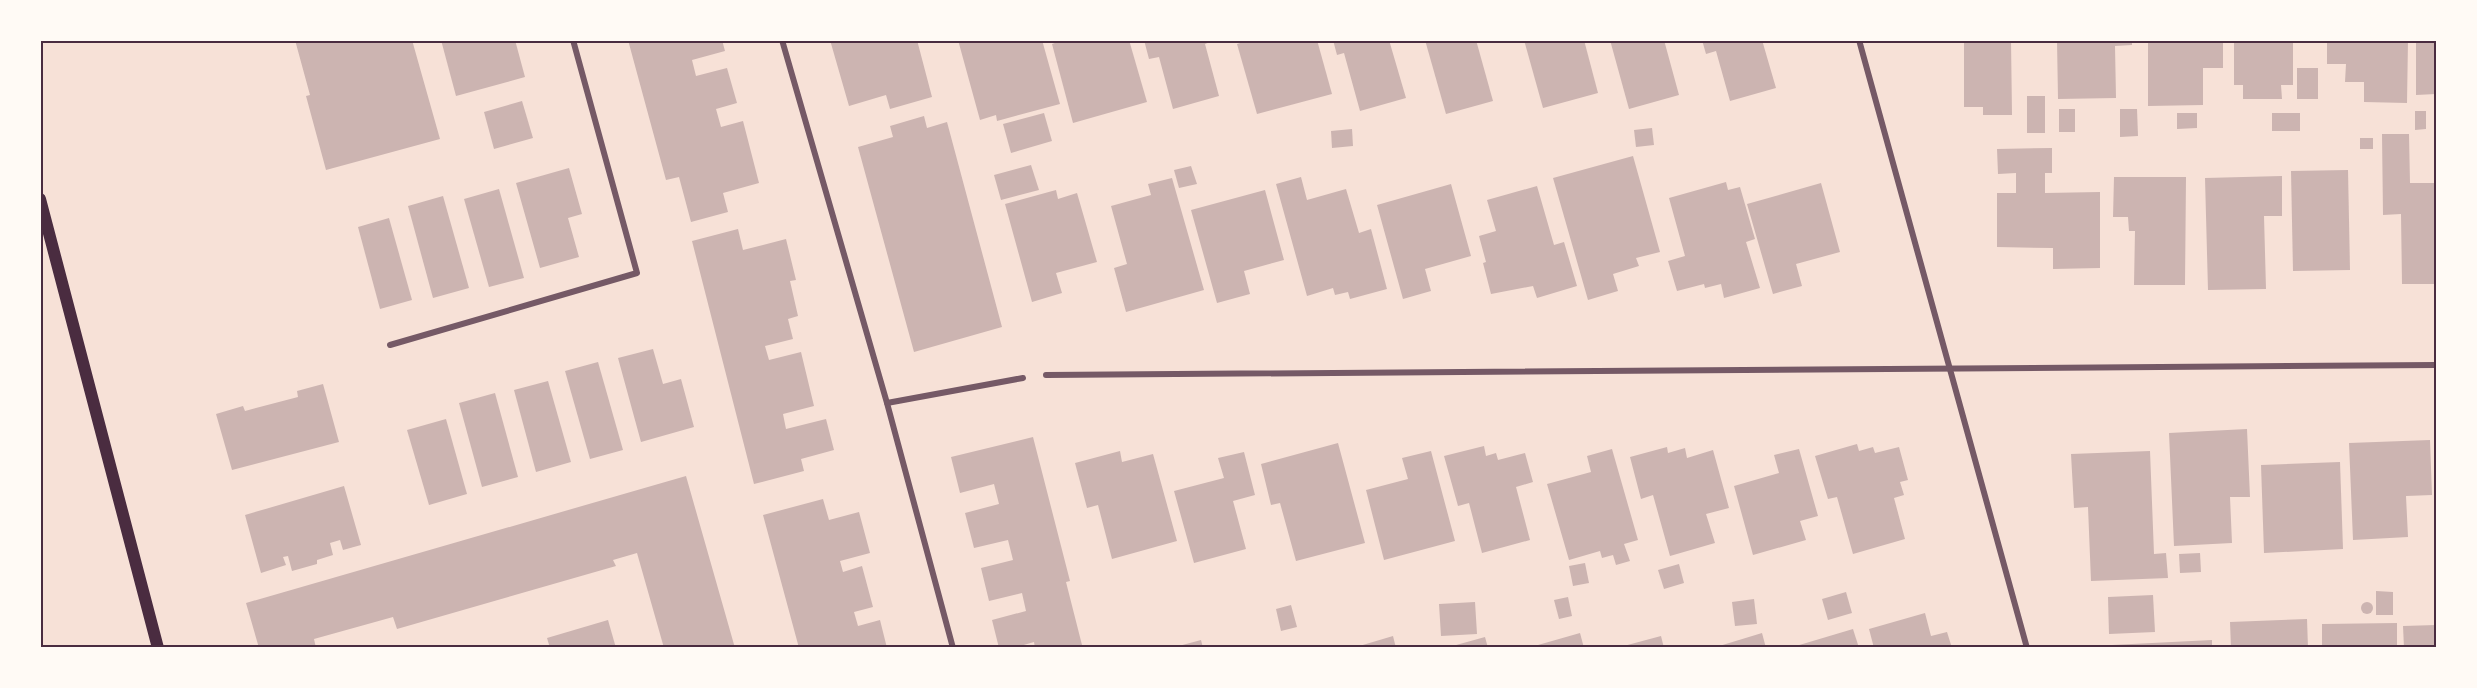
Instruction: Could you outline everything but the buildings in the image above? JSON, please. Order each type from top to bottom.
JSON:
[{"type":"main road","points":[[40,199],[158,648]]},
{"type":"street","points":[[390,345],[637,273],[573,40]]},
{"type":"street","points":[[782,40],[887,403],[954,648]]},
{"type":"street","points":[[1859,40],[2027,648]]},
{"type":"street","points":[[1046,375],[2436,365]]},
{"type":"street","points":[[887,403],[1023,378]]}]
